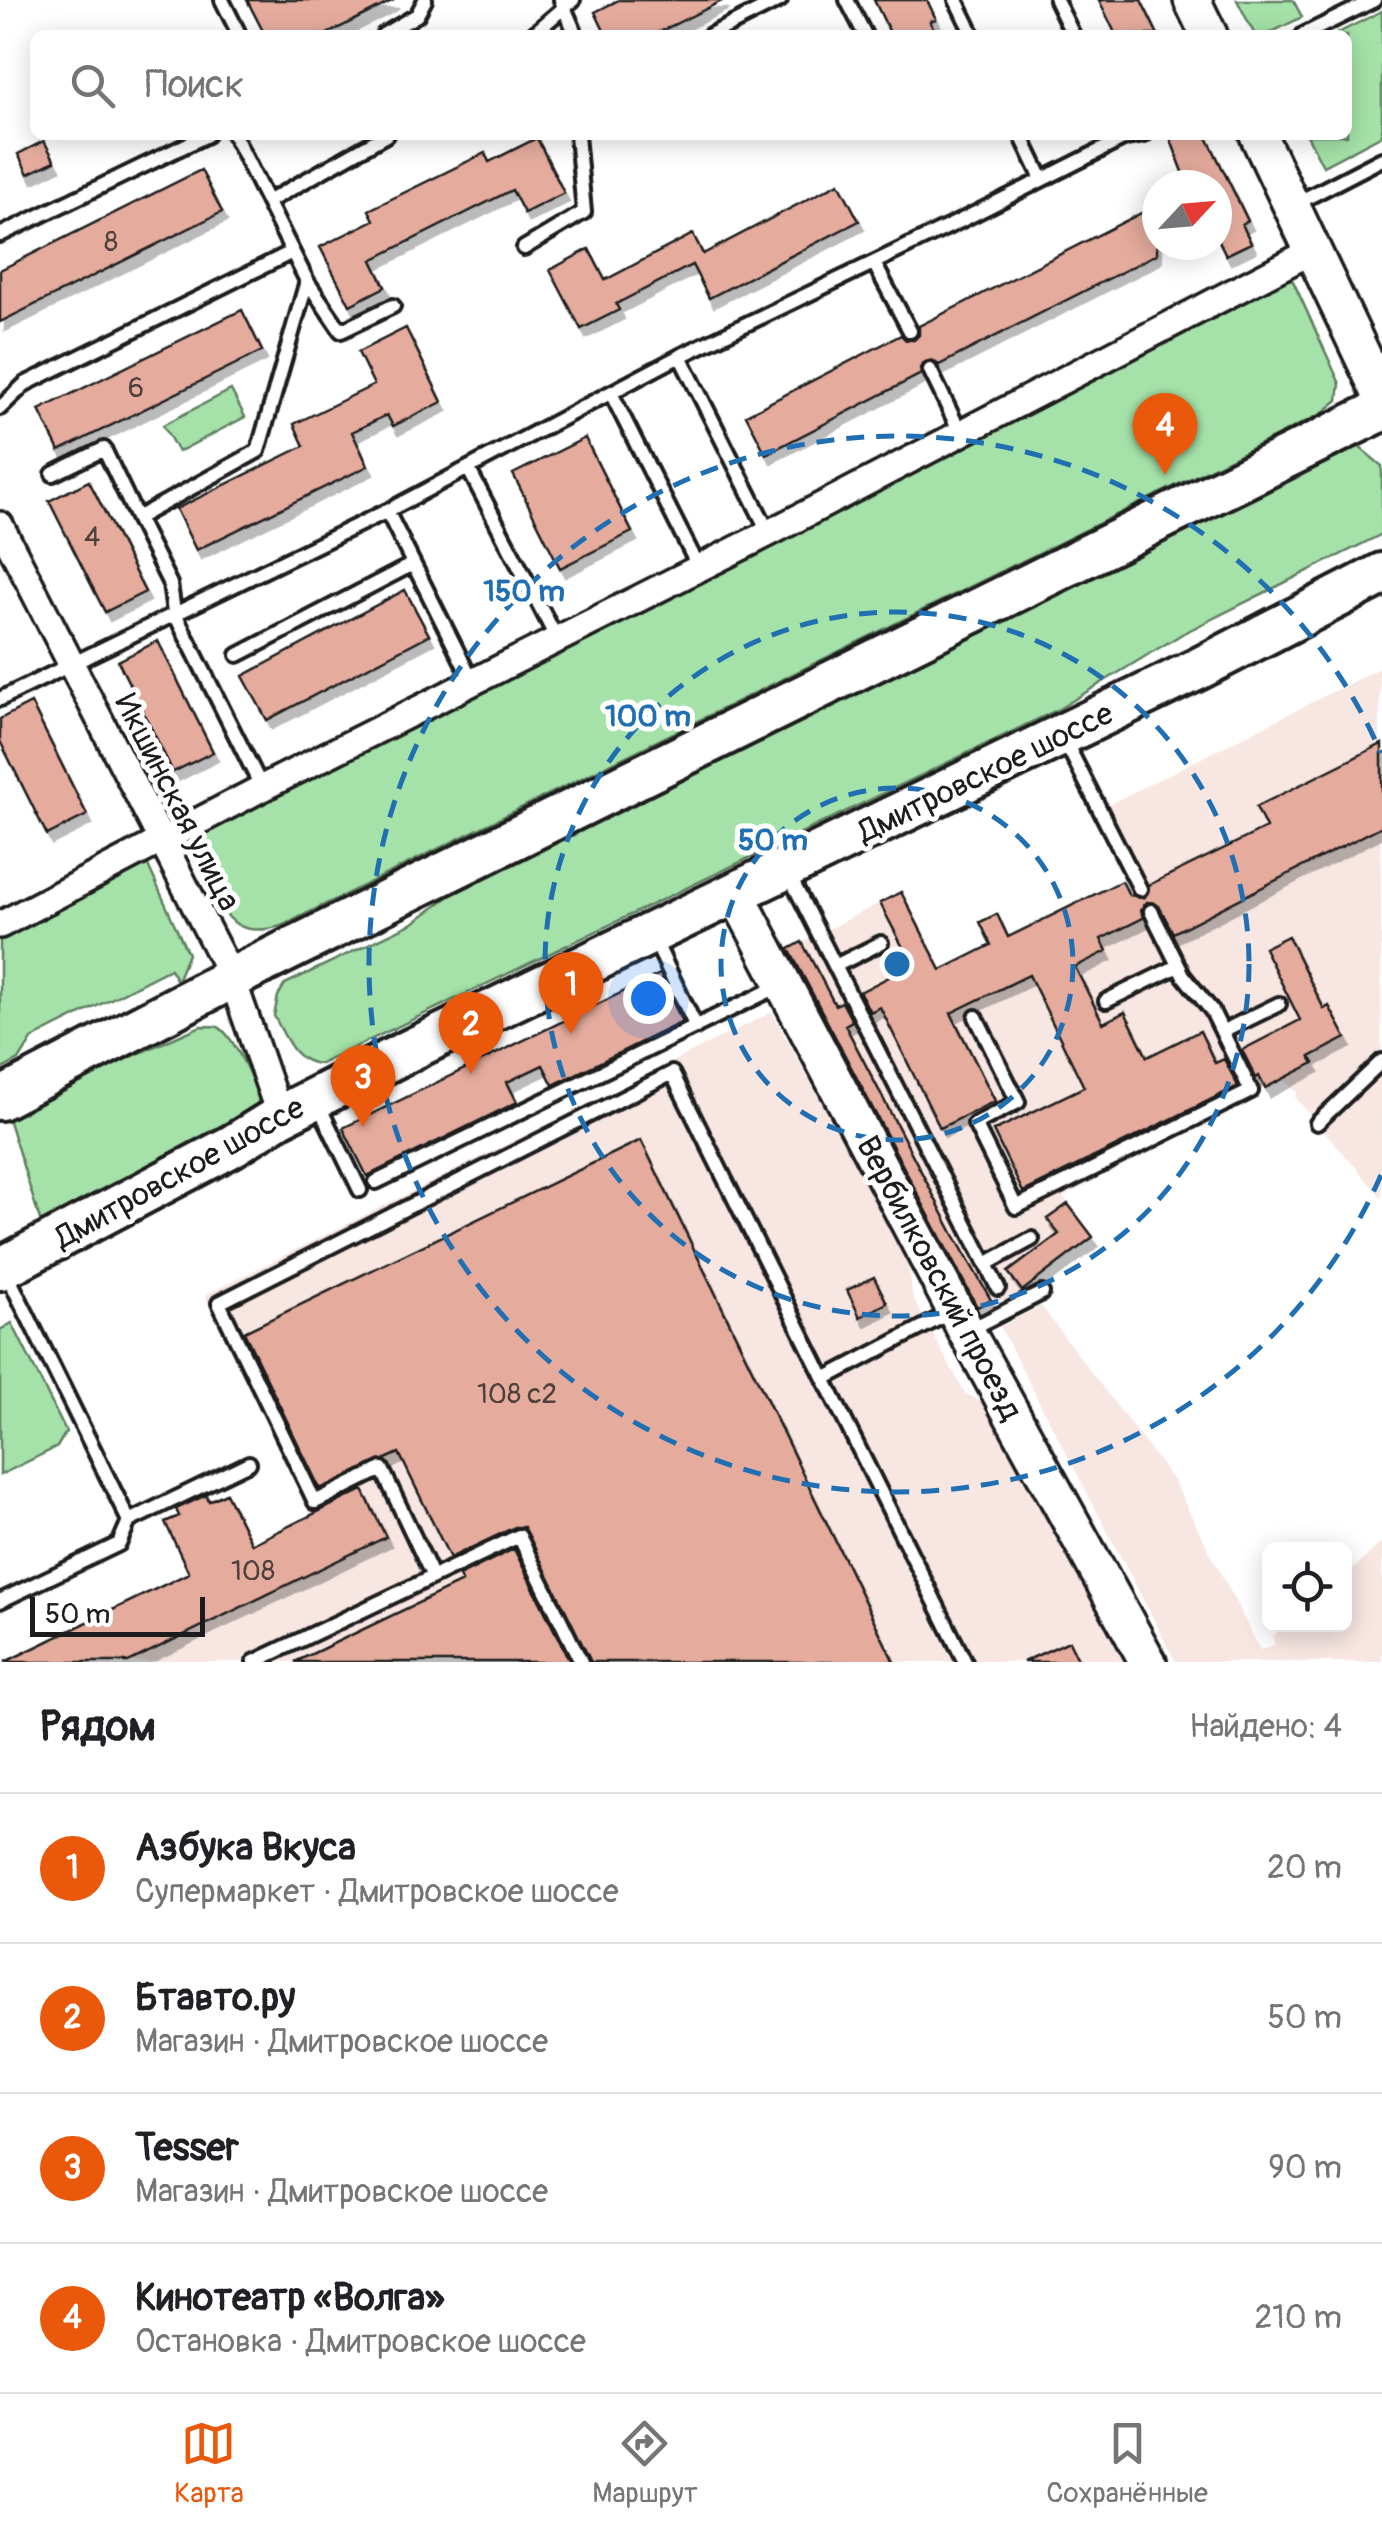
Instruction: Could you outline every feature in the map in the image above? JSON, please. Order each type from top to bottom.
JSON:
[{"type":"main road","points":[[0,1099],[232,978],[1382,410]]},
{"type":"main road","name":"Дмитровское шоссе","points":[[2,1268],[315,1098],[1382,574]]},
{"type":"street","points":[[1192,0],[1207,30]]},
{"type":"street","points":[[1260,140],[1382,398]]},
{"type":"street","points":[[0,925],[1314,250]]},
{"type":"street","name":"Икшинская улица","points":[[0,525],[232,978],[280,1116]]},
{"type":"street","name":"Вербилковский проезд","points":[[736,892],[961,1320],[1148,1662]]},
{"type":"lane","points":[[222,0],[237,30]]},
{"type":"lane","points":[[392,30],[417,15],[425,0]]},
{"type":"lane","points":[[720,30],[780,0]]},
{"type":"lane","points":[[847,0],[862,30]]},
{"type":"lane","points":[[956,0],[971,30]]},
{"type":"lane","points":[[1056,0],[1071,30]]},
{"type":"lane","points":[[1313,30],[1374,0]]},
{"type":"lane","points":[[537,30],[566,2],[574,30]]},
{"type":"lane","points":[[0,235],[197,140]]},
{"type":"lane","points":[[237,140],[307,280],[341,330],[393,306]]},
{"type":"lane","points":[[270,202],[377,140]]},
{"type":"lane","points":[[524,248],[584,212],[578,140]]},
{"type":"lane","points":[[1023,140],[1042,179]]},
{"type":"lane","points":[[0,699],[386,512],[680,356],[1116,140]]},
{"type":"lane","points":[[1292,206],[1382,159]]},
{"type":"lane","points":[[0,408],[25,384],[292,252]]},
{"type":"lane","points":[[874,262],[910,331]]},
{"type":"lane","points":[[137,518],[258,451],[307,280]]},
{"type":"lane","points":[[680,356],[769,532]]},
{"type":"lane","points":[[930,370],[960,432]]},
{"type":"lane","points":[[611,393],[699,568]]},
{"type":"lane","points":[[53,474],[104,449],[170,584],[174,612],[262,788]]},
{"type":"lane","points":[[468,468],[558,641]]},
{"type":"lane","points":[[386,512],[473,684]]},
{"type":"lane","points":[[238,655],[413,564]]},
{"type":"lane","points":[[1062,734],[1140,890]]},
{"type":"lane","points":[[786,868],[998,1288]]},
{"type":"lane","points":[[976,1017],[1018,1102],[975,1124],[1016,1207],[1250,1091],[1212,1011],[1178,966],[1151,911]]},
{"type":"lane","points":[[651,934],[696,1027]]},
{"type":"lane","points":[[835,966],[882,943]]},
{"type":"lane","points":[[1106,1001],[1178,966]]},
{"type":"lane","points":[[376,1182],[784,984]]},
{"type":"lane","points":[[1222,1032],[1279,1004]]},
{"type":"lane","points":[[1317,1123],[1382,1061]]},
{"type":"lane","points":[[433,1576],[382,1469],[315,1502],[219,1303],[672,1073],[964,1662]]},
{"type":"lane","points":[[315,1098],[360,1190]]},
{"type":"lane","points":[[986,1264],[1032,1240]]},
{"type":"lane","points":[[2,1268],[129,1520]]},
{"type":"lane","points":[[824,1379],[961,1320],[1042,1292]]},
{"type":"lane","points":[[0,1602],[119,1544],[129,1520],[249,1462]]},
{"type":"lane","points":[[254,1662],[519,1536],[580,1662]]},
{"type":"shaded area","points":[[1380,668],[1382,1198],[1295,1097],[1298,1093],[1282,1079],[1063,1197],[1093,1237],[1015,1297],[991,1300],[969,1312],[782,953],[901,892],[947,981],[955,978],[949,965],[991,945],[980,922],[997,914],[1008,937],[1122,881],[1129,895],[1147,886],[1106,806]]},
{"type":"shaded area","points":[[772,1012],[908,1262],[913,1299],[965,1393],[988,1406],[1127,1662],[5,1662],[172,1581],[178,1591],[194,1582],[165,1522],[179,1516],[175,1507],[205,1493],[209,1501],[226,1493],[259,1559],[311,1515],[205,1295]]},
{"type":"shaded area","points":[[1041,1306],[1174,1482],[1260,1650],[1275,1645],[1272,1636],[1277,1632],[1352,1632],[1352,1570],[1382,1542],[1382,1662],[1176,1662],[1000,1327]]},
{"type":"green space","points":[[1237,0],[1293,0],[1302,17],[1276,30],[1252,30]]},
{"type":"green space","points":[[1382,11],[1382,135],[1323,166],[1310,140],[1352,140],[1352,30],[1344,30]]},
{"type":"green space","points":[[1284,276],[1293,281],[1340,384],[1338,400],[1321,414],[281,926],[244,928],[222,908],[193,848],[201,836]]},
{"type":"green space","points":[[231,390],[245,417],[178,452],[163,425]]},
{"type":"green space","points":[[1358,446],[1382,466],[1382,534],[1182,634],[1057,710],[320,1064],[297,1053],[274,1016],[285,984],[413,923],[463,886],[1329,456]]},
{"type":"green space","points":[[147,863],[188,954],[177,981],[170,969],[32,1039],[19,1060],[0,1070],[0,940]]},
{"type":"green space","points":[[201,1026],[218,1027],[230,1039],[257,1093],[255,1107],[41,1223],[6,1112]]},
{"type":"green space","points":[[12,1323],[66,1432],[57,1447],[0,1475],[0,1330]]},
{"type":"building","points":[[247,0],[394,0],[335,30],[262,30]]},
{"type":"building","points":[[619,0],[724,0],[663,30],[604,30],[595,12]]},
{"type":"building","points":[[874,0],[927,0],[936,19],[930,21],[934,30],[889,30]]},
{"type":"building","points":[[1099,0],[1141,0],[1156,30],[1114,30]]},
{"type":"building","points":[[538,140],[564,193],[524,213],[512,190],[372,260],[385,287],[350,305],[320,247],[374,220],[369,210],[485,153],[489,162]]},
{"type":"building","points":[[1171,140],[1208,140],[1223,170],[1182,170]]},
{"type":"building","points":[[44,141],[55,161],[28,174],[18,154]]},
{"type":"building","points":[[201,170],[222,212],[0,322],[0,270]]},
{"type":"building","points":[[839,183],[859,221],[709,298],[692,265],[616,304],[619,310],[581,329],[550,270],[589,249],[605,280],[693,234],[703,254]]},
{"type":"building","points":[[1232,188],[1248,221],[1242,224],[1251,243],[1232,252]]},
{"type":"building","points":[[1142,213],[1142,260],[1145,260],[939,365],[932,360],[925,362],[921,374],[766,454],[746,415],[901,335],[914,340],[919,335],[919,326]]},
{"type":"building","points":[[242,310],[262,351],[59,451],[39,410]]},
{"type":"building","points":[[406,328],[442,402],[393,426],[387,415],[352,432],[368,466],[196,550],[176,509],[304,446],[294,424],[374,385],[358,352]]},
{"type":"building","points":[[585,438],[632,532],[560,568],[513,474]]},
{"type":"building","points":[[89,481],[145,592],[105,612],[49,501]]},
{"type":"building","points":[[405,590],[429,635],[267,720],[243,676]]},
{"type":"building","points":[[158,641],[213,752],[173,772],[118,661]]},
{"type":"building","points":[[31,703],[87,815],[47,835],[0,741],[0,719]]},
{"type":"building","points":[[1382,744],[1382,826],[1173,933],[1159,906],[1147,902],[1141,909],[1143,918],[1101,939],[1107,951],[1075,967],[1103,1023],[1125,1012],[1147,1057],[1200,1031],[1215,1063],[1224,1059],[1238,1086],[1023,1192],[993,1131],[1084,1087],[1029,975],[951,1013],[995,1101],[940,1128],[880,1007],[870,1012],[860,992],[912,965],[880,903],[901,892],[941,970],[991,945],[980,922],[997,914],[1008,937],[1122,881],[1129,895],[1145,897],[1149,885],[1266,828],[1256,807]]},
{"type":"building","points":[[1288,936],[1324,1009],[1329,1006],[1346,1038],[1310,1057],[1314,1063],[1265,1088],[1242,1050],[1300,1020],[1264,948]]},
{"type":"building","points":[[802,942],[835,1005],[842,1002],[852,1021],[845,1025],[991,1300],[977,1307],[789,949]]},
{"type":"building","points":[[660,974],[682,1022],[553,1085],[543,1065],[507,1082],[517,1102],[367,1176],[343,1128]]},
{"type":"building","points":[[641,1140],[894,1662],[591,1662],[524,1527],[515,1527],[450,1558],[399,1453],[320,1489],[244,1332]]},
{"type":"building","points":[[1068,1204],[1093,1237],[1022,1291],[1008,1272],[1059,1234],[1047,1219]]},
{"type":"building","points":[[874,1277],[887,1303],[860,1317],[847,1290]]},
{"type":"building","points":[[363,1490],[386,1537],[128,1662],[5,1662],[189,1573],[165,1522],[179,1516],[176,1509],[206,1495],[209,1501],[226,1493],[252,1544]]},
{"type":"building","points":[[514,1549],[570,1662],[295,1662],[462,1582],[459,1576]]},
{"type":"building","points":[[1069,1641],[1079,1662],[1023,1662]]},
{"type":"place","name":"Кинотеатр «Волга»","points":[[1165,475]]},
{"type":"place","name":"Азбука Вкуса","points":[[571,1034]]},
{"type":"place","name":"Бтавто.ру","points":[[471,1074]]},
{"type":"place","name":"Tesser","points":[[363,1127]]}]
